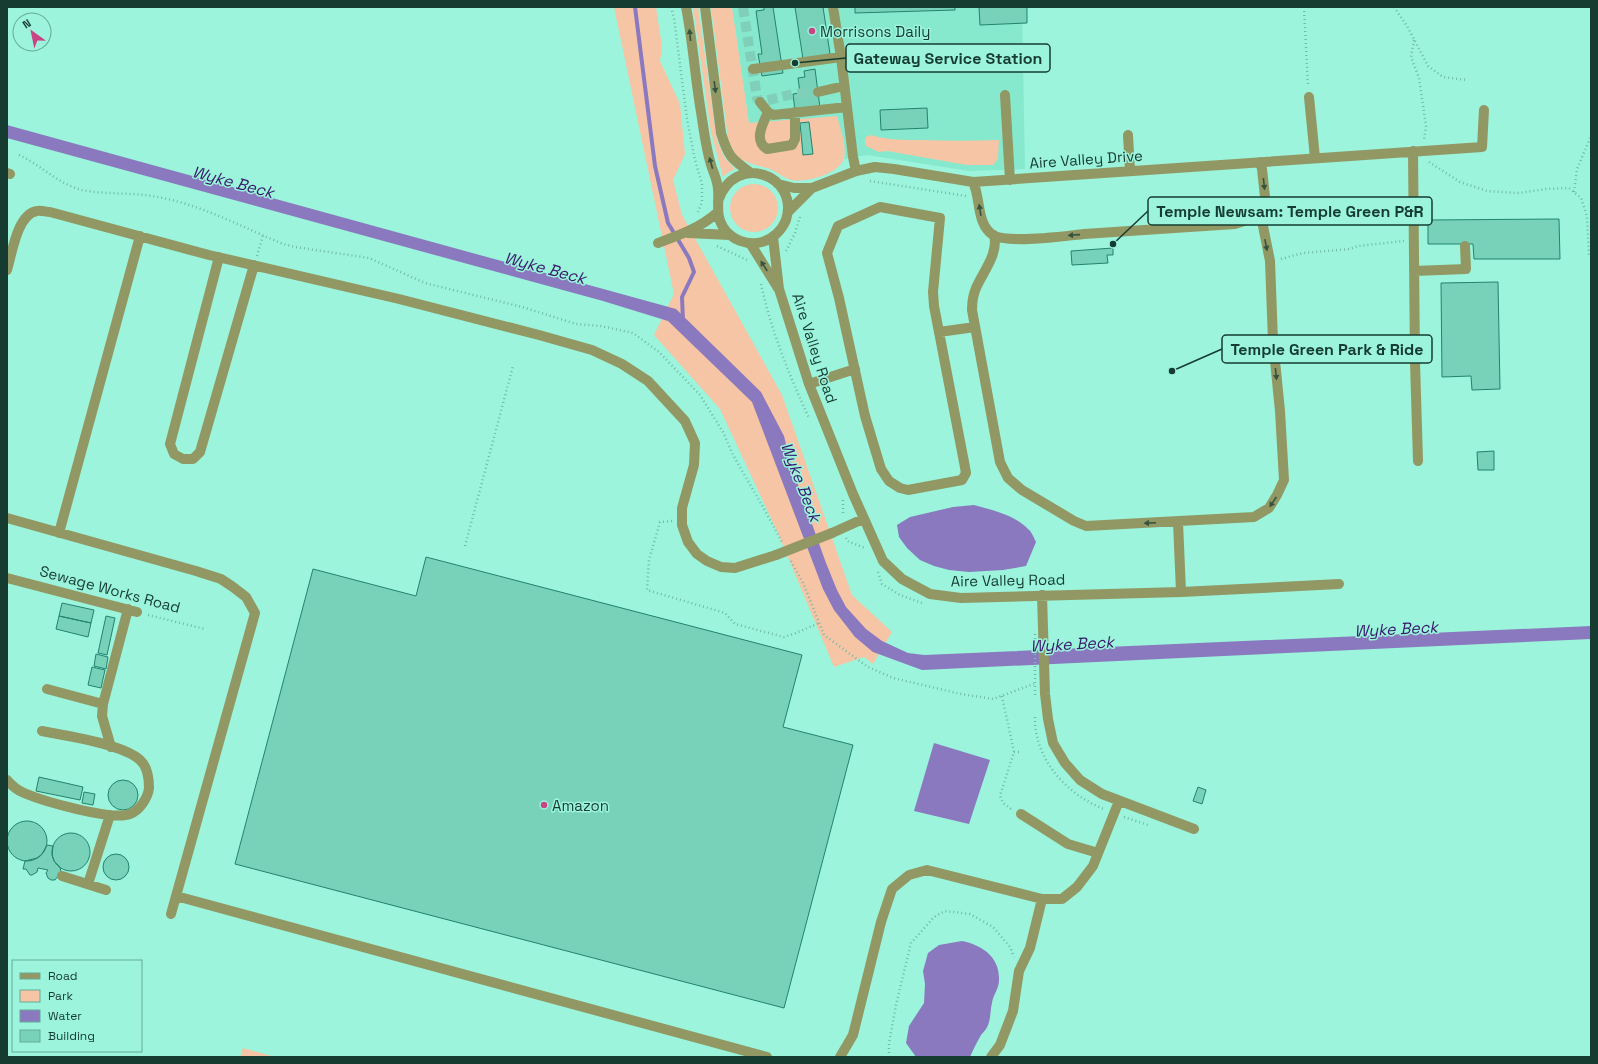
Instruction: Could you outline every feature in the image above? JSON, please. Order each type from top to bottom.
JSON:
[{"type":"street","points":[[686,7],[708,151],[718,184],[718,212],[723,227],[730,235],[739,241],[758,243],[773,237],[780,230],[785,222],[788,212],[787,202],[784,192],[778,184],[766,176],[751,173],[737,164],[727,152],[721,133],[705,7]]},
{"type":"street","points":[[833,7],[856,171]]},
{"type":"street","points":[[752,69],[840,57]]},
{"type":"street","points":[[818,92],[844,86]]},
{"type":"street","points":[[1005,96],[1010,180]]},
{"type":"street","points":[[1309,97],[1315,158]]},
{"type":"street","points":[[760,102],[768,112],[773,115],[847,107]]},
{"type":"street","name":"Aire Valley Drive","points":[[778,184],[794,188],[812,188],[856,171],[875,167],[973,182],[1482,146],[1484,110]]},
{"type":"street","points":[[768,112],[760,131],[760,140],[763,146],[767,149],[792,145],[795,139],[795,112]]},
{"type":"street","points":[[1128,135],[1130,171]]},
{"type":"street","points":[[1413,152],[1414,362],[1418,461]]},
{"type":"street","points":[[994,235],[994,252],[975,289],[972,310],[1000,462],[1008,478],[1022,490],[1074,521],[1086,526],[1254,518],[1269,508],[1278,495],[1284,480],[1280,410],[1273,341],[1270,262],[1264,226],[1266,206],[1260,162]]},
{"type":"street","points":[[718,201],[721,192],[726,185],[742,175],[751,173]]},
{"type":"street","points":[[973,182],[977,189],[984,226],[994,235],[1003,238],[1041,237],[1235,224],[1248,221],[1256,217],[1266,206]]},
{"type":"street","name":"Aire Valley Drive","points":[[788,212],[812,188]]},
{"type":"street","points":[[880,207],[940,218],[933,292],[939,332],[966,473],[962,480],[908,490],[900,488],[889,481],[881,469],[865,416],[840,298],[827,253],[838,226],[880,207]]},
{"type":"street","points":[[7,270],[20,224],[27,216],[36,211],[50,212],[219,257],[254,264],[539,335],[592,350],[622,364],[648,381],[685,421],[695,442],[694,465],[682,508],[682,525],[688,542],[697,554],[707,561],[721,567],[735,568],[776,555],[863,519]]},
{"type":"street","points":[[658,243],[685,233],[703,224],[718,212]]},
{"type":"street","points":[[685,233],[730,235]]},
{"type":"street","points":[[59,533],[140,236]]},
{"type":"street","name":"Aire Valley Road","points":[[773,237],[779,289],[808,384],[863,519],[883,561],[902,579],[930,594],[961,598],[1181,592],[1339,584]]},
{"type":"street","name":"Aire Valley Road","points":[[750,243],[779,289]]},
{"type":"street","points":[[1414,270],[1466,269],[1465,246]]},
{"type":"street","points":[[219,257],[170,444],[174,454],[183,459],[193,459],[200,452],[254,264]]},
{"type":"street","points":[[939,332],[975,327]]},
{"type":"street","points":[[808,384],[854,369]]},
{"type":"street","points":[[7,518],[221,579],[246,597],[255,613],[171,914]]},
{"type":"street","points":[[1178,522],[1181,592]]},
{"type":"street","name":"Sewage Works Road","points":[[7,578],[133,611]]},
{"type":"street","points":[[1042,595],[1039,630],[1048,719],[1053,743],[1065,763],[1080,780],[1102,794],[1194,830]]},
{"type":"street","points":[[111,747],[102,716],[103,704],[133,611]]},
{"type":"street","points":[[47,689],[103,704]]},
{"type":"street","points":[[7,780],[14,788],[41,799],[110,815],[130,814],[138,809],[145,800],[149,790],[149,777],[146,768],[140,761],[120,748],[42,731]]},
{"type":"street","points":[[840,1057],[853,1035],[881,922],[892,889],[909,875],[927,870],[1042,899],[1062,898],[1077,887],[1093,866],[1119,801]]},
{"type":"street","points":[[1021,814],[1068,844],[1098,853]]},
{"type":"street","points":[[88,884],[110,815]]},
{"type":"street","points":[[62,876],[106,890]]},
{"type":"street","points":[[176,896],[767,1057]]},
{"type":"street","points":[[991,1057],[1000,1045],[1013,1011],[1019,971],[1030,948],[1042,899]]},
{"type":"path","points":[[671,7],[674,18],[687,119],[695,160],[702,184],[702,202],[694,218]]},
{"type":"path","points":[[1304,7],[1309,97]]},
{"type":"path","points":[[1394,7],[1407,26],[1428,66],[1444,77],[1467,80]]},
{"type":"path","points":[[1574,192],[1578,168],[1591,136]]},
{"type":"path","points":[[1413,152],[1460,182],[1487,191],[1519,193],[1546,189],[1569,188],[1581,198],[1587,216],[1589,257]]},
{"type":"path","points":[[19,155],[31,160],[52,176],[81,190],[158,197],[194,207],[263,236],[295,247],[369,258],[425,283],[522,307],[576,324],[601,326],[632,333],[659,352],[700,395],[723,432],[732,455],[764,507],[782,544]]},
{"type":"path","points":[[254,264],[263,236]]},
{"type":"path","points":[[1270,262],[1302,253],[1350,249],[1358,246],[1410,240]]},
{"type":"path","points":[[465,546],[513,366]]},
{"type":"path","points":[[682,520],[660,522],[648,560],[647,590],[725,613],[735,624],[784,637],[819,623]]},
{"type":"path","points":[[790,558],[804,585],[824,635],[838,647],[868,667],[892,678],[993,699],[1040,682]]},
{"type":"path","name":"Sewage Works Road","points":[[133,611],[205,630]]},
{"type":"path","points":[[1034,694],[1039,630]]},
{"type":"path","points":[[1002,696],[1014,752],[1000,796],[1003,803],[1015,812],[1021,814]]},
{"type":"path","points":[[1014,752],[1020,752]]},
{"type":"path","points":[[889,1057],[889,1043],[896,1005],[911,943],[934,917],[945,911],[970,914],[992,927],[1010,947],[1019,971]]},
{"type":"shaded area","points":[[732,7],[1022,7],[1025,169],[969,171],[867,155],[844,159],[845,154],[837,116],[749,124]]},
{"type":"green space","points":[[614,7],[656,7],[662,47],[660,61],[680,104],[685,154],[673,180],[682,215],[782,395],[852,595],[892,632],[873,664],[864,657],[834,667],[776,529],[720,409],[654,335],[674,294]]},
{"type":"green space","points":[[693,7],[698,7],[717,140],[724,157],[735,169],[723,177],[711,132]]},
{"type":"green space","points":[[711,7],[732,7],[749,123],[837,116],[843,137],[845,153],[841,164],[836,169],[813,179],[797,181],[791,180],[770,169],[752,164],[736,155],[728,138]]},
{"type":"green space","points":[[871,135],[902,140],[999,140],[998,159],[993,165],[967,165],[887,151],[879,152],[866,146],[866,137]]},
{"type":"green space","points":[[749,184],[759,184],[771,191],[778,203],[778,213],[771,225],[759,232],[749,232],[741,228],[734,221],[730,213],[730,203],[734,195],[741,188]]},
{"type":"green space","points":[[243,1048],[275,1057],[240,1057]]},
{"type":"water","points":[[7,125],[676,309],[761,392],[784,436],[792,468],[826,563],[846,607],[866,629],[882,641],[908,653],[924,655],[1591,626],[1591,639],[922,670],[873,652],[855,637],[834,610],[823,589],[752,402],[668,321],[603,301],[7,138]]},
{"type":"water","points":[[974,505],[996,511],[1010,517],[1029,530],[1036,542],[1026,566],[1003,570],[969,572],[949,570],[920,560],[907,548],[899,537],[897,525],[910,517],[953,507]]},
{"type":"water","points":[[934,743],[990,760],[969,824],[914,811]]},
{"type":"water","points":[[962,941],[983,949],[988,953],[993,959],[999,972],[999,983],[991,1008],[990,1020],[970,1057],[916,1057],[906,1043],[909,1026],[924,1003],[925,984],[923,971],[928,953],[939,945]]},
{"type":"building","points":[[764,7],[773,7],[783,73],[762,76],[758,54],[762,54],[756,11],[764,10]]},
{"type":"building","name":"Morrisons Daily","points":[[795,7],[823,7],[830,54],[803,59]]},
{"type":"building","points":[[855,7],[955,7],[955,10],[855,13]]},
{"type":"building","points":[[979,7],[1027,7],[1027,23],[980,25]]},
{"type":"building","points":[[815,69],[820,108],[795,111],[793,94],[800,93],[798,78],[805,77],[804,71]]},
{"type":"building","points":[[927,108],[928,128],[881,130],[880,110]]},
{"type":"building","points":[[809,122],[813,154],[803,155],[800,123]]},
{"type":"building","points":[[1559,219],[1560,259],[1474,259],[1473,244],[1428,244],[1428,220]]},
{"type":"building","points":[[1113,248],[1113,255],[1107,255],[1108,263],[1072,265],[1071,251]]},
{"type":"building","points":[[1498,282],[1500,389],[1472,390],[1471,376],[1442,377],[1441,283]]},
{"type":"building","points":[[1494,451],[1494,470],[1478,470],[1477,452]]},
{"type":"building","name":"Amazon","points":[[426,557],[802,655],[783,727],[853,745],[784,1008],[235,864],[313,569],[416,596]]},
{"type":"building","points":[[62,603],[94,610],[91,623],[59,616]]},
{"type":"building","points":[[59,616],[91,623],[88,637],[56,629]]},
{"type":"building","points":[[106,616],[115,618],[107,655],[98,653]]},
{"type":"building","points":[[96,654],[108,657],[106,669],[94,666]]},
{"type":"building","points":[[92,667],[105,670],[101,688],[88,685]]},
{"type":"building","points":[[39,777],[83,787],[80,800],[36,791]]},
{"type":"building","points":[[123,780],[129,781],[137,789],[137,801],[129,809],[123,810],[117,809],[109,801],[108,795],[109,789],[117,781]]},
{"type":"building","points":[[1198,787],[1206,790],[1202,804],[1193,801]]},
{"type":"building","points":[[84,792],[95,794],[93,805],[82,803]]},
{"type":"building","points":[[31,821],[38,824],[44,830],[47,841],[46,849],[38,858],[31,861],[23,861],[16,858],[8,849],[7,837],[10,830],[19,822]]},
{"type":"building","points":[[71,833],[81,836],[87,842],[90,852],[87,862],[81,868],[71,871],[61,868],[55,862],[52,852],[55,842],[61,836]]},
{"type":"building","points":[[47,845],[53,846],[52,855],[54,861],[60,867],[61,872],[55,880],[48,878],[46,873],[48,870],[38,868],[37,872],[30,875],[26,869],[23,869],[25,861],[37,858],[42,854]]},
{"type":"building","points":[[116,854],[125,858],[129,867],[125,876],[116,880],[107,876],[103,867],[107,858]]},
{"type":"waterway","points":[[635,7],[655,166],[668,223],[689,258],[694,272],[682,297],[683,321]]},
{"type":"tunnel","points":[[743,7],[757,98],[760,102],[793,94],[818,92]]},
{"type":"place","name":"Morrisons Daily","points":[[812,31]]},
{"type":"place","name":"Gateway Service Station","points":[[795,63]]},
{"type":"place","name":"Temple Newsam: Temple Green P&R","points":[[1113,244]]},
{"type":"place","name":"Temple Green Park & Ride","points":[[1172,371]]},
{"type":"place","name":"Amazon","points":[[544,805]]},
{"type":"water label","name":"Wyke Beck","points":[[233,182]]},
{"type":"water label","name":"Wyke Beck","points":[[545,268]]},
{"type":"water label","name":"Wyke Beck","points":[[801,482]]},
{"type":"water label","name":"Wyke Beck","points":[[1396,629]]},
{"type":"water label","name":"Wyke Beck","points":[[1072,644]]}]
